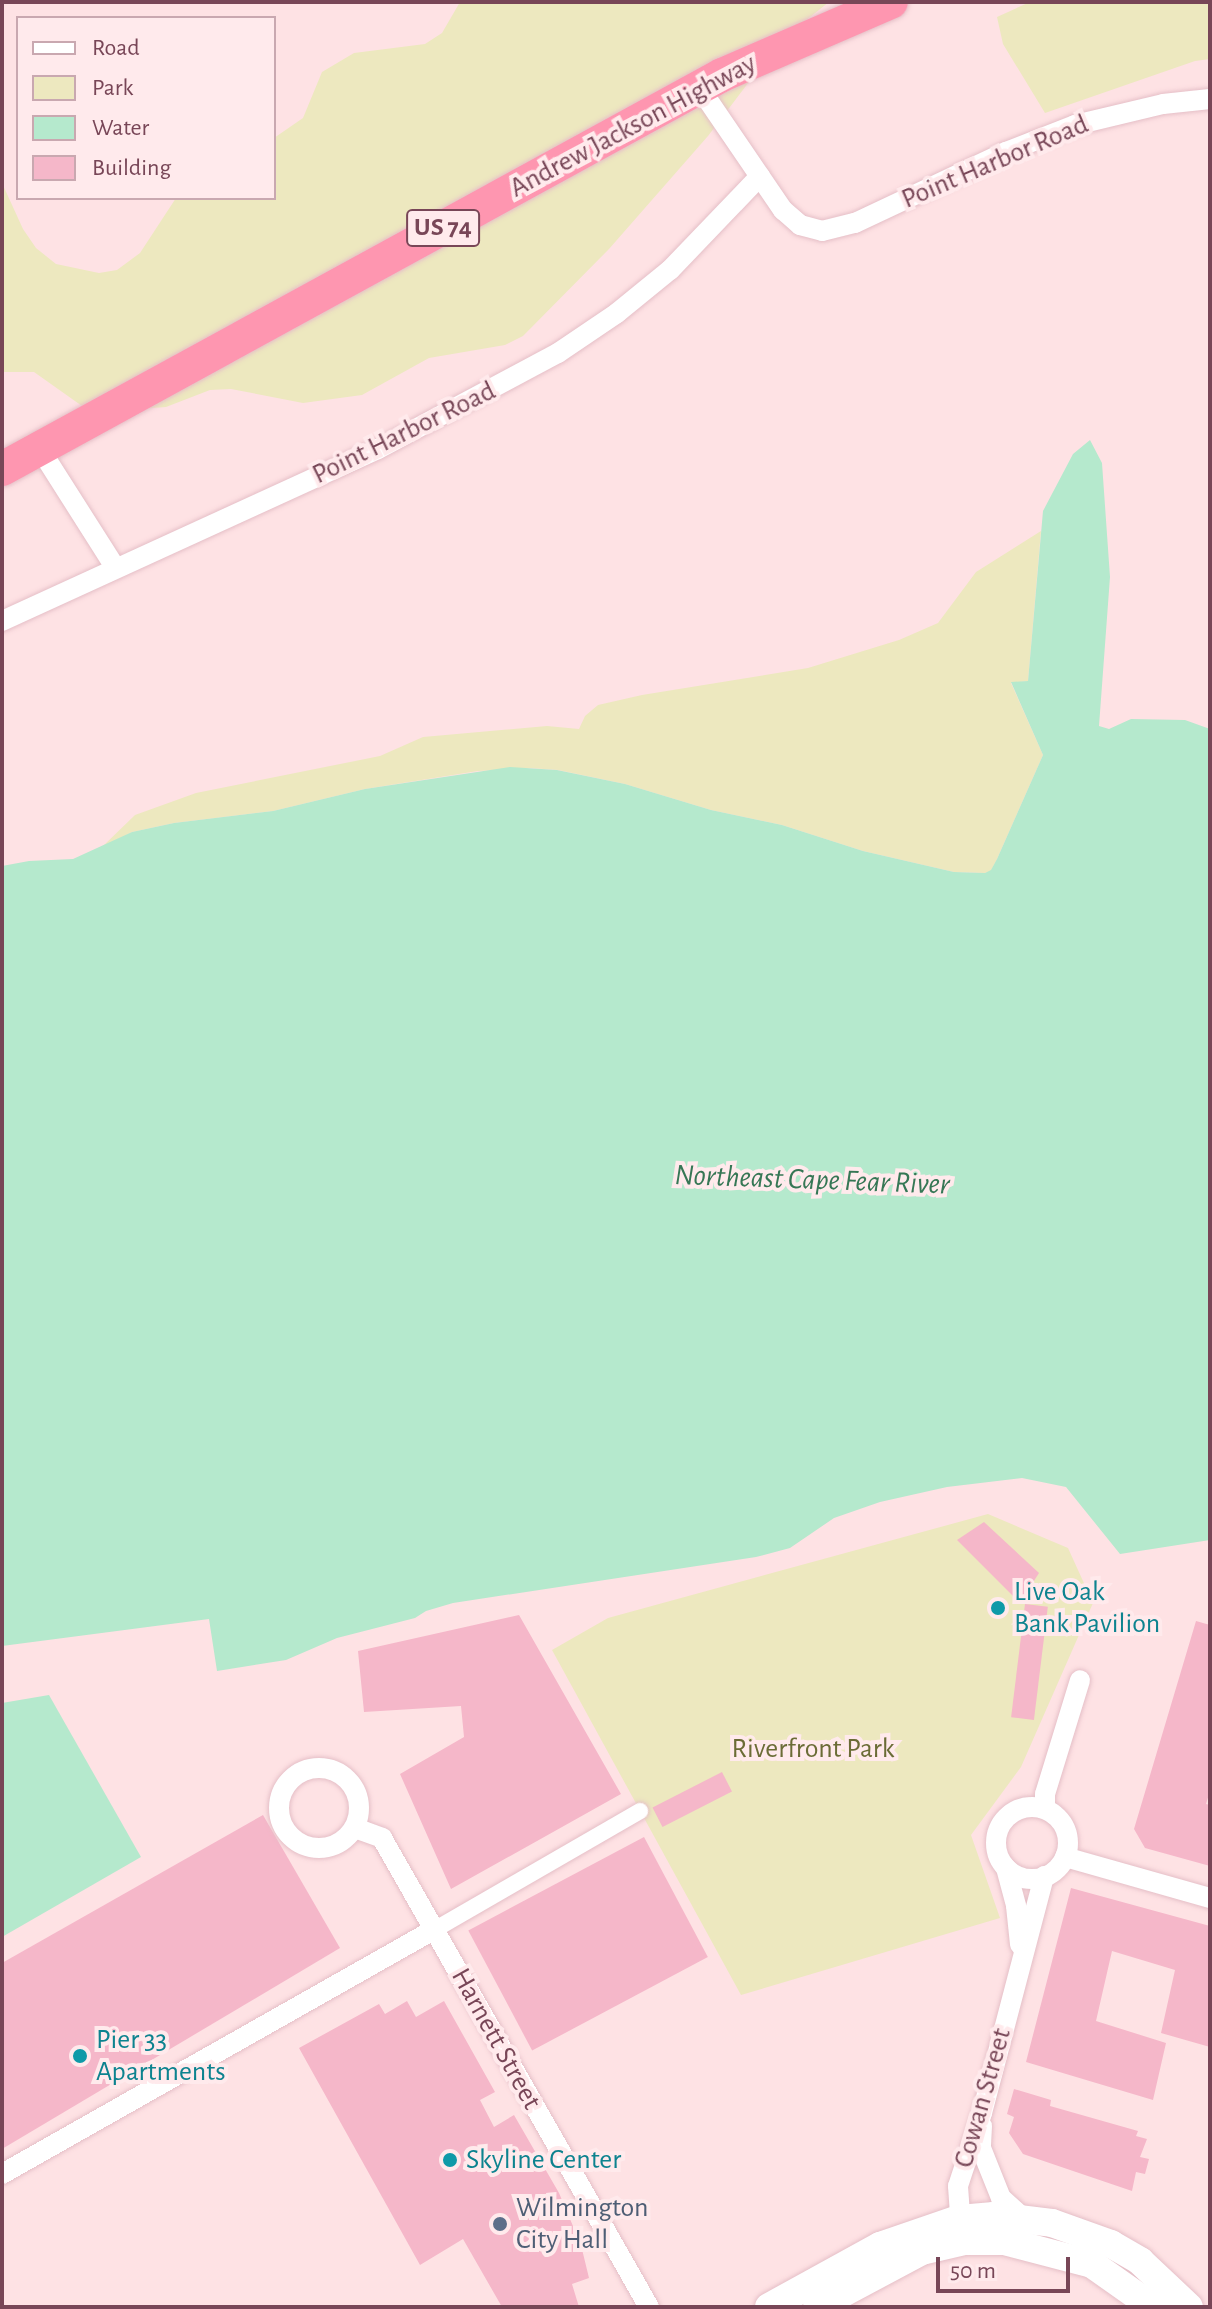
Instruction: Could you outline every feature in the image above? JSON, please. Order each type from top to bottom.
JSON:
[{"type":"highway","name":"Andrew Jackson Highway","points":[[2,469],[699,87],[891,2]]},
{"type":"main road","points":[[769,2307],[880,2246],[1022,2217],[1081,2231],[1111,2244],[1148,2268],[1189,2307]]},
{"type":"main road","points":[[817,2307],[962,2230],[1092,2264],[1153,2307]]},
{"type":"street","name":"Point Harbor Road","points":[[699,87],[783,210],[800,225],[822,231],[839,229],[1006,152],[1075,125],[1163,104],[1210,99]]},
{"type":"street","name":"Point Harbor Road","points":[[2,621],[378,449],[558,353],[617,313],[670,270],[760,176]]},
{"type":"street","points":[[40,449],[115,567]]},
{"type":"street","points":[[1045,1809],[1045,1794],[1080,1680]]},
{"type":"street","points":[[313,1768],[334,1771],[351,1784],[357,1794],[359,1817],[355,1828],[335,1846],[308,1848],[285,1832],[280,1819],[281,1792],[300,1772],[313,1768]]},
{"type":"street","points":[[1020,1808],[1045,1809],[1063,1825],[1067,1837],[1065,1857],[1060,1865],[1044,1876],[1031,1879],[1006,1868],[999,1858],[996,1834],[1010,1814],[1020,1808]]},
{"type":"street","points":[[2,2174],[640,1811]]},
{"type":"street","name":"Harnett Street","points":[[355,1828],[382,1838],[649,2307]]},
{"type":"street","points":[[1065,1857],[1210,1898]]},
{"type":"street","name":"Cowan Street","points":[[1006,1868],[1016,1906],[1022,1957]]},
{"type":"street","name":"Cowan Street","points":[[962,2230],[958,2186],[982,2113],[1044,1876]]},
{"type":"street","points":[[982,2113],[981,2148],[993,2180],[1001,2198],[1022,2217]]},
{"type":"green space","points":[[460,2],[829,2],[780,41],[708,136],[609,249],[523,336],[505,345],[429,358],[362,395],[303,403],[231,389],[210,390],[166,407],[109,411],[82,406],[34,372],[2,372],[2,183],[23,229],[36,248],[56,264],[99,273],[117,270],[140,253],[175,200],[276,200],[276,137],[303,118],[322,72],[354,53],[425,44],[442,33]]},
{"type":"green space","points":[[1030,2],[1210,2],[1210,59],[1195,61],[1045,113],[1003,44],[997,17]]},
{"type":"green space","points":[[1041,531],[1028,681],[1011,683],[1043,755],[991,871],[954,872],[863,851],[782,825],[711,810],[625,784],[558,770],[530,768],[478,771],[365,789],[273,811],[174,823],[132,832],[101,848],[135,815],[196,793],[380,756],[423,737],[547,726],[579,729],[585,716],[598,705],[808,668],[899,640],[938,623],[976,572]]},
{"type":"green space","name":"Riverfront Park","points":[[988,1514],[1068,1548],[1093,1603],[1021,1767],[971,1835],[1000,1918],[741,1995],[552,1650],[608,1618]]},
{"type":"water","name":"Northeast Cape Fear River","points":[[1090,440],[1102,463],[1110,577],[1099,726],[1109,729],[1131,719],[1185,720],[1210,729],[1210,1540],[1120,1554],[1066,1487],[1022,1478],[947,1487],[880,1502],[834,1518],[790,1548],[756,1557],[453,1603],[426,1611],[415,1618],[337,1638],[286,1660],[217,1671],[209,1619],[2,1646],[2,866],[73,859],[132,832],[174,823],[273,811],[365,789],[510,767],[557,770],[625,784],[711,810],[782,825],[863,851],[954,872],[985,873],[991,870],[997,859],[1043,755],[1011,682],[1028,681],[1043,511],[1073,454]]},
{"type":"water","points":[[49,1695],[141,1857],[2,1937],[2,1703]]},
{"type":"building","points":[[984,1522],[1039,1573],[1020,1603],[957,1540]]},
{"type":"building","points":[[1025,1604],[1048,1607],[1034,1720],[1011,1717]]},
{"type":"building","points":[[519,1615],[621,1794],[451,1889],[400,1774],[464,1737],[461,1706],[364,1712],[358,1651]]},
{"type":"building","points":[[1196,1621],[1210,1625],[1210,1791],[1206,1804],[1210,1805],[1210,1866],[1145,1848],[1134,1829]]},
{"type":"building","points":[[722,1772],[732,1792],[662,1827],[653,1807]]},
{"type":"building","name":"Pier 33 Apartments","points":[[263,1815],[340,1948],[2,2149],[2,1963]]},
{"type":"building","points":[[644,1837],[708,1957],[532,2051],[468,1930]]},
{"type":"building","points":[[1071,1888],[1210,1926],[1210,2047],[1161,2033],[1175,1970],[1112,1951],[1096,2021],[1166,2043],[1153,2100],[1026,2062]]},
{"type":"building","name":"Skyline Center","points":[[407,2001],[416,2017],[444,2001],[495,2092],[480,2100],[494,2127],[514,2115],[559,2193],[581,2245],[589,2278],[572,2284],[579,2307],[502,2307],[463,2239],[420,2265],[299,2048],[379,2004],[385,2014]]},
{"type":"building","points":[[1014,2089],[1051,2100],[1050,2106],[1138,2131],[1136,2136],[1147,2139],[1140,2157],[1149,2159],[1145,2174],[1136,2172],[1132,2191],[1023,2154],[1009,2133],[1014,2117],[1007,2114]]},
{"type":"place","name":"Live Oak Bank Pavilion","points":[[998,1608]]},
{"type":"place","name":"Pier 33 Apartments","points":[[80,2056]]},
{"type":"place","name":"Skyline Center","points":[[450,2160]]},
{"type":"place","name":"Wilmington City Hall","points":[[500,2224]]}]
